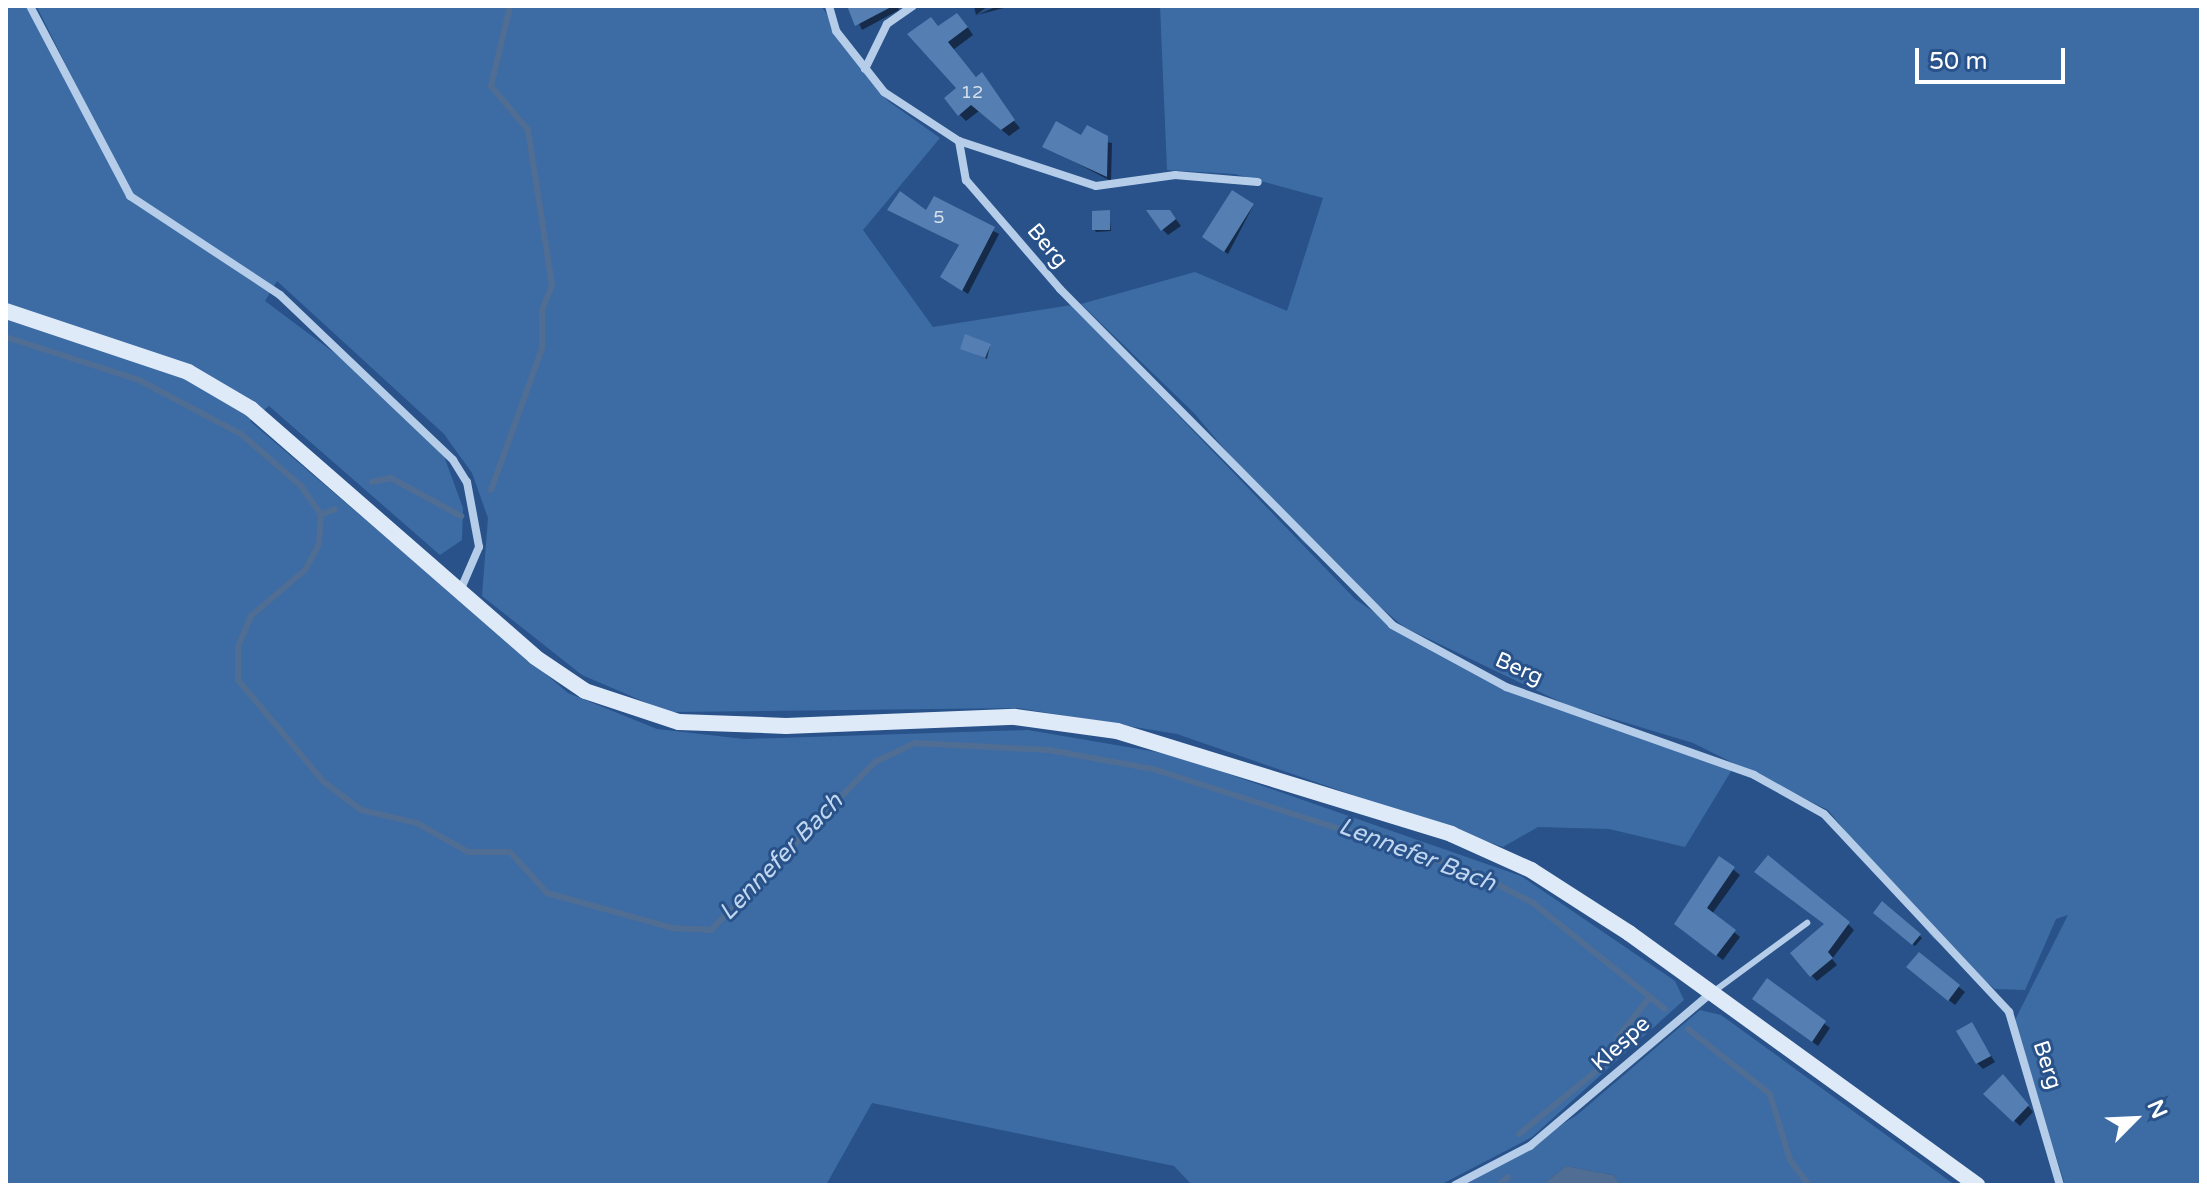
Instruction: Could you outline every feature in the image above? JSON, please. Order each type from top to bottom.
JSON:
[{"type":"main road","points":[[6,311],[188,372],[251,409],[460,591],[585,691],[679,722],[1015,717],[1181,747],[1348,800],[1531,870],[1713,992],[1977,1185]]},
{"type":"street","points":[[30,6],[130,196],[280,295],[453,460],[467,482],[479,547],[460,591]]},
{"type":"street","points":[[829,6],[836,31],[865,69],[913,116],[959,141],[1096,186],[1175,175],[1258,182]]},
{"type":"street","points":[[865,69],[887,24],[913,6]]},
{"type":"street","name":"Berg","points":[[959,141],[966,180],[1060,289],[1392,625],[1506,687],[1754,775],[1824,814],[2009,1012],[2060,1185]]},
{"type":"street","name":"Klespe","points":[[1455,1185],[1530,1146],[1713,992]]},
{"type":"lane","name":"Klespe","points":[[1713,992],[1807,923]]},
{"type":"shaded area","points":[[6,6],[28,6],[97,127],[37,7],[821,6],[888,101],[940,138],[863,230],[933,327],[1072,305],[1355,599],[1401,631],[1518,690],[1733,768],[1685,847],[1609,829],[1538,827],[1503,847],[1177,734],[1018,708],[668,712],[582,675],[482,596],[488,518],[472,473],[444,434],[277,281],[265,301],[344,360],[444,456],[463,508],[462,540],[440,555],[269,406],[250,421],[568,693],[657,729],[744,739],[1028,730],[1174,755],[1521,876],[1675,981],[1684,1000],[1532,1137],[1440,1185],[1192,1185],[1174,1166],[872,1103],[826,1185],[6,1185]]},
{"type":"shaded area","points":[[1160,6],[2201,6],[2201,1185],[2065,1185],[2014,1022],[2068,915],[2056,919],[2025,990],[1995,989],[1933,938],[1828,810],[1693,743],[1567,705],[1404,627],[1303,542],[1194,413],[1081,304],[1195,272],[1287,311],[1323,198],[1235,174],[1167,170]]},
{"type":"shaded area","points":[[1700,1010],[1721,1015],[1955,1185],[1621,1185],[1613,1175],[1566,1166],[1542,1185],[1465,1185],[1577,1115]]},
{"type":"shaded area","points":[[1566,1166],[1613,1175],[1621,1185],[1542,1185]]},
{"type":"building","points":[[847,6],[893,6],[855,26]]},
{"type":"building","points":[[957,13],[968,27],[948,42],[976,77],[982,72],[1015,120],[1001,130],[971,105],[958,116],[944,98],[956,88],[907,34],[931,17],[938,26]]},
{"type":"building","points":[[1056,121],[1081,135],[1087,125],[1108,136],[1107,177],[1042,147]]},
{"type":"building","points":[[1232,190],[1254,204],[1224,252],[1202,237]]},
{"type":"building","points":[[900,191],[926,210],[934,196],[995,227],[962,291],[940,277],[959,245],[887,210]]},
{"type":"building","points":[[1110,210],[1110,230],[1092,230],[1092,211]]},
{"type":"building","points":[[1146,210],[1170,210],[1176,219],[1161,231]]},
{"type":"building","points":[[965,334],[991,344],[985,358],[960,349]]},
{"type":"building","points":[[1768,855],[1850,922],[1828,952],[1833,958],[1810,977],[1790,953],[1824,924],[1754,872]]},
{"type":"building","points":[[1719,856],[1735,867],[1707,908],[1736,930],[1716,956],[1674,924]]},
{"type":"building","points":[[1882,901],[1921,934],[1912,945],[1873,913]]},
{"type":"building","points":[[1919,952],[1960,985],[1948,1001],[1906,967]]},
{"type":"building","points":[[1767,978],[1826,1021],[1812,1042],[1752,999]]},
{"type":"building","points":[[1972,1022],[1991,1056],[1976,1064],[1956,1031]]},
{"type":"building","points":[[2003,1074],[2029,1105],[2013,1122],[1983,1094]]},
{"type":"waterway","points":[[491,490],[542,348],[542,310],[552,285],[528,130],[491,86],[510,6]]},
{"type":"waterway","name":"Lennefer Bach","points":[[6,337],[139,380],[241,434],[301,486],[321,515],[319,544],[305,570],[251,616],[238,646],[238,680],[324,782],[361,810],[417,823],[468,852],[510,852],[547,893],[672,928],[711,930],[875,762],[915,743],[1049,750],[1153,769],[1474,872],[1533,903],[1665,1009]]},
{"type":"waterway","points":[[372,482],[391,478],[461,516]]},
{"type":"waterway","points":[[321,515],[335,509]]},
{"type":"waterway","points":[[1519,1134],[1615,1056],[1618,1037],[1650,997]]},
{"type":"waterway","name":"Lennefer Bach","points":[[1688,1029],[1770,1094],[1790,1160],[1809,1185]]},
{"type":"waterway","points":[[1499,1185],[1508,1177]]}]
